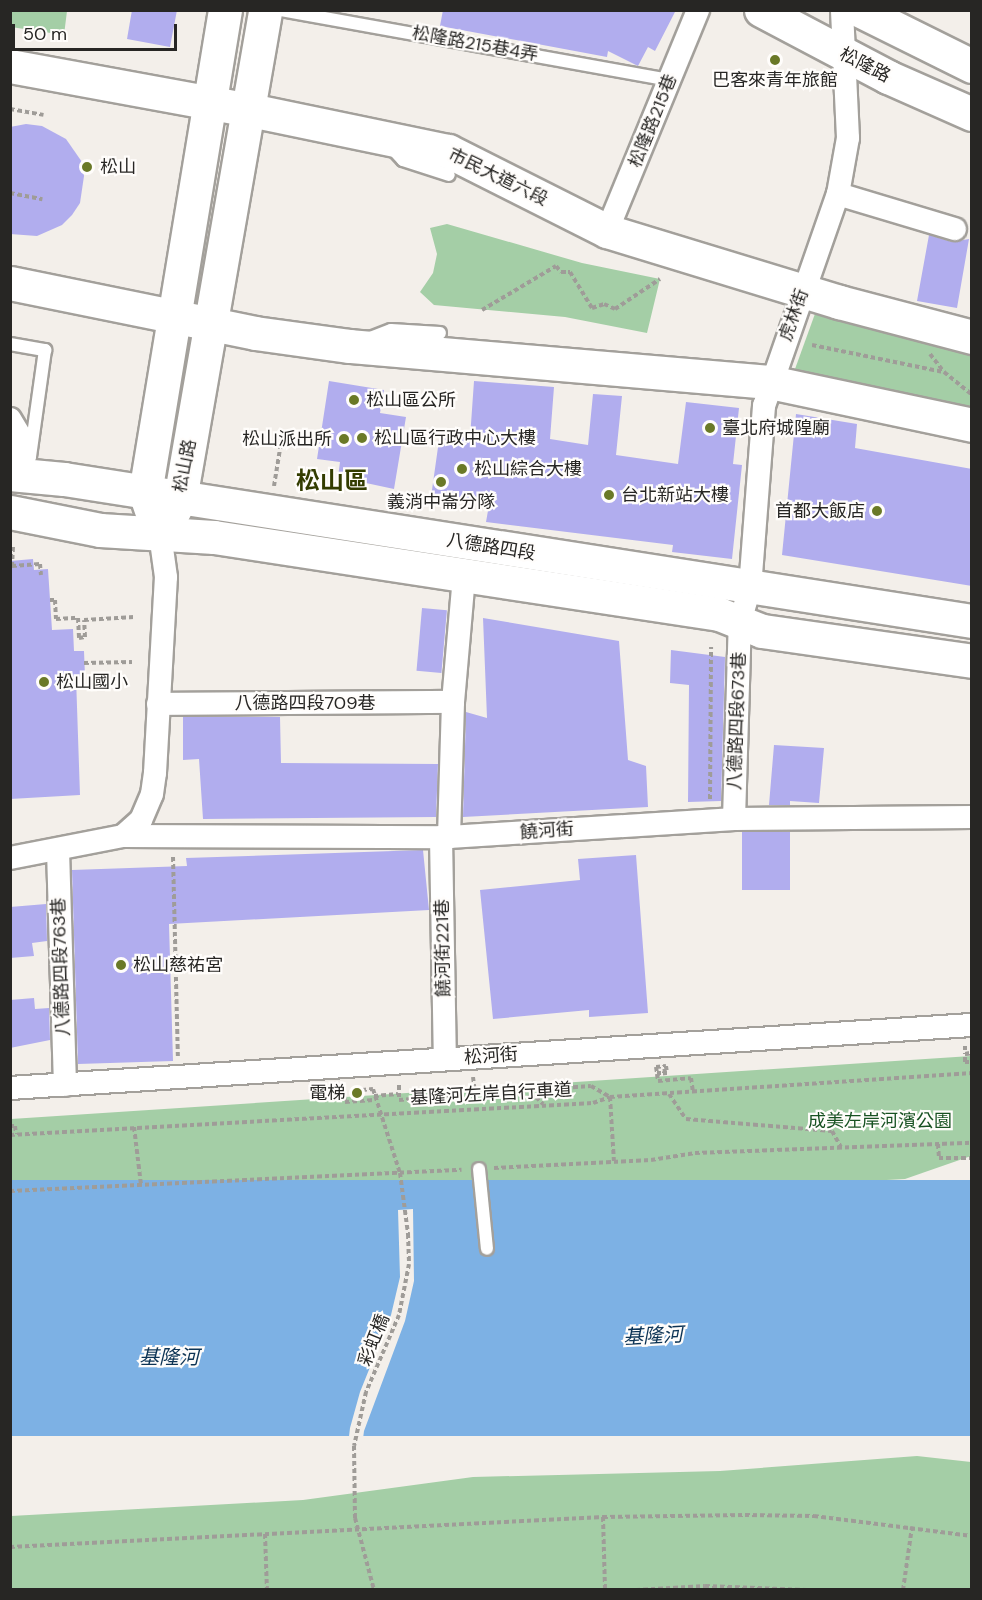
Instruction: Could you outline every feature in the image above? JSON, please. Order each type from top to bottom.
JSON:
[{"type":"main road","name":"松山路","points":[[160,534],[145,493],[225,10]]},
{"type":"main road","name":"松山路","points":[[160,534],[180,499],[250,110],[265,10]]},
{"type":"main road","name":"松隆路","points":[[761,10],[842,53],[972,114]]},
{"type":"main road","points":[[860,10],[972,66]]},
{"type":"main road","name":"市民大道六段","points":[[10,66],[250,110],[448,151],[607,231],[972,337]]},
{"type":"main road","points":[[10,283],[211,325],[350,346],[770,382],[972,425]]},
{"type":"main road","name":"八德路四段","points":[[10,473],[972,621]]},
{"type":"main road","name":"八德路四段","points":[[10,512],[100,530],[214,537],[719,614],[762,631],[972,661]]},
{"type":"street","name":"松隆路215巷","points":[[607,231],[698,10]]},
{"type":"street","name":"虎林街","points":[[740,622],[750,588],[764,406],[770,382],[838,194],[848,138],[842,53],[842,10]]},
{"type":"street","points":[[838,194],[955,229]]},
{"type":"street","points":[[10,419],[21,437],[16,455],[10,458]]},
{"type":"street","points":[[10,858],[123,836],[141,820],[152,794],[158,704],[166,577],[160,534]]},
{"type":"street","points":[[445,837],[453,702],[464,576]]},
{"type":"street","name":"八德路四段673巷","points":[[734,819],[740,622]]},
{"type":"street","name":"八德路四段709巷","points":[[158,704],[453,702]]},
{"type":"street","name":"饒河街","points":[[123,836],[173,838],[445,837],[734,819],[972,818]]},
{"type":"street","name":"饒河街221巷","points":[[445,837],[446,1058]]},
{"type":"street","name":"八德路四段763巷","points":[[57,850],[65,1085]]},
{"type":"street","name":"松河街","points":[[10,1088],[446,1058],[968,1036]]},
{"type":"lane","name":"松隆路215巷4弄","points":[[280,10],[670,80]]},
{"type":"lane","points":[[383,138],[403,160],[449,175]]},
{"type":"lane","points":[[350,346],[392,330],[440,333]]},
{"type":"lane","points":[[10,344],[45,350],[30,457],[10,473]]},
{"type":"lane","points":[[478,1169],[487,1249]]},
{"type":"path","points":[[10,109],[43,115]]},
{"type":"path","points":[[10,193],[42,199]]},
{"type":"path","points":[[482,310],[555,266],[561,272],[570,272],[592,308],[604,304],[615,309],[660,279]]},
{"type":"path","points":[[812,345],[944,372],[972,396]]},
{"type":"path","points":[[273,495],[281,442]]},
{"type":"path","points":[[13,547],[12,566],[40,564],[41,575]]},
{"type":"path","points":[[50,600],[55,600],[56,619],[78,618],[79,638],[85,637],[84,620],[134,617]]},
{"type":"path","points":[[707,645],[710,820]]},
{"type":"path","points":[[84,663],[132,662]]},
{"type":"path","points":[[173,838],[178,1057]]},
{"type":"path","points":[[968,1036],[965,1054],[972,1053],[965,1054],[965,1062],[972,1062]]},
{"type":"path","points":[[665,1073],[657,1073],[656,1067],[666,1066],[667,1073],[657,1074],[658,1081],[691,1078],[693,1092]]},
{"type":"path","name":"基隆河左岸自行車道","points":[[13,1135],[593,1103],[610,1097],[972,1073]]},
{"type":"path","points":[[398,1085],[399,1100],[591,1086],[610,1097],[614,1162]]},
{"type":"path","points":[[344,1089],[345,1102],[398,1094]]},
{"type":"path","points":[[362,1090],[373,1089],[374,1098]]},
{"type":"path","points":[[505,1092],[512,1098],[536,1097],[543,1105]]},
{"type":"path","points":[[669,1094],[686,1119],[832,1131],[841,1147]]},
{"type":"path","name":"彩虹橋","points":[[374,1098],[400,1173],[406,1204],[408,1264],[399,1315],[366,1392],[354,1446],[355,1518],[374,1590]]},
{"type":"path","points":[[13,1126],[13,1135]]},
{"type":"path","points":[[134,1127],[141,1185]]},
{"type":"path","points":[[10,1191],[614,1162],[695,1154],[972,1143]]},
{"type":"path","points":[[938,1144],[939,1158],[972,1158]]},
{"type":"path","points":[[10,1547],[603,1517],[814,1516],[972,1536]]},
{"type":"path","points":[[603,1517],[605,1590]]},
{"type":"path","points":[[903,1590],[912,1527]]},
{"type":"path","points":[[265,1534],[267,1590]]},
{"type":"path","points":[[636,1590],[705,1586],[807,1590]]},
{"type":"green space","points":[[11,10],[67,11],[64,35],[11,27]]},
{"type":"green space","points":[[447,224],[582,263],[660,279],[647,333],[565,317],[434,305],[420,292],[433,273],[437,254],[430,228]]},
{"type":"green space","points":[[816,311],[971,346],[971,413],[800,376],[795,369]]},
{"type":"green space","name":"成美左岸河濱公園","points":[[971,1056],[971,1156],[905,1179],[11,1228],[11,1119]]},
{"type":"green space","points":[[917,1456],[971,1462],[971,1589],[11,1589],[11,1516],[303,1500],[473,1477],[720,1471]]},
{"type":"water","name":"基隆河","points":[[10,1180],[971,1180],[971,1436],[10,1436]]},
{"type":"pier","points":[[413,1209],[414,1281],[405,1321],[364,1431],[358,1478],[344,1479],[350,1428],[360,1392],[391,1315],[400,1277],[398,1210]]},
{"type":"building","points":[[132,10],[177,10],[170,47],[127,39]]},
{"type":"building","points":[[443,10],[676,10],[655,51],[648,47],[638,66],[608,51],[607,57],[440,26]]},
{"type":"building","points":[[26,124],[42,126],[66,139],[82,162],[84,176],[80,203],[72,215],[62,225],[37,236],[10,234],[10,127]]},
{"type":"building","points":[[929,235],[952,242],[969,239],[957,308],[917,301]]},
{"type":"building","name":"松山區行政中心大樓","points":[[329,381],[384,390],[380,413],[406,417],[394,489],[338,477],[340,462],[317,459]]},
{"type":"building","points":[[474,381],[554,387],[550,439],[588,445],[593,394],[622,396],[616,455],[678,464],[686,402],[739,408],[733,464],[742,465],[732,559],[672,552],[673,545],[486,522],[489,505],[431,497],[440,433],[470,438]]},
{"type":"building","points":[[796,414],[857,424],[855,448],[972,469],[972,586],[782,555]]},
{"type":"building","name":"松山國小","points":[[33,559],[34,570],[48,569],[52,630],[73,629],[74,651],[84,651],[85,676],[76,677],[80,795],[10,799],[10,561]]},
{"type":"building","points":[[422,608],[447,610],[441,673],[417,671]]},
{"type":"building","points":[[483,618],[619,641],[628,760],[646,766],[648,807],[463,817],[466,712],[487,718]]},
{"type":"building","points":[[671,650],[725,657],[721,801],[688,802],[689,685],[670,683]]},
{"type":"building","points":[[183,717],[280,717],[281,763],[438,764],[436,817],[203,819],[199,759],[183,760]]},
{"type":"building","points":[[774,745],[824,748],[819,803],[790,801],[790,805],[769,805]]},
{"type":"building","points":[[742,832],[790,832],[790,890],[742,890]]},
{"type":"building","points":[[423,850],[429,910],[169,924],[173,1061],[78,1064],[72,870],[187,866],[186,858]]},
{"type":"building","points":[[636,855],[648,1013],[589,1017],[589,1010],[493,1019],[480,890],[580,880],[578,859]]},
{"type":"building","points":[[46,904],[47,941],[32,943],[34,956],[10,958],[10,907]]},
{"type":"building","points":[[34,998],[35,1009],[49,1008],[50,1040],[10,1048],[10,1000]]},
{"type":"place","name":"巴客來青年旅館","points":[[775,60]]},
{"type":"place","name":"松山","points":[[87,167]]},
{"type":"place","name":"松山區公所","points":[[354,400]]},
{"type":"place","name":"臺北府城隍廟","points":[[710,428]]},
{"type":"place","name":"松山區行政中心大樓","points":[[362,438]]},
{"type":"place","name":"松山派出所","points":[[344,439]]},
{"type":"place","name":"松山綜合大樓","points":[[462,469]]},
{"type":"place","name":"義消中崙分隊","points":[[441,482]]},
{"type":"place","name":"台北新站大樓","points":[[609,495]]},
{"type":"place","name":"首都大飯店","points":[[877,511]]},
{"type":"place","name":"松山國小","points":[[44,682]]},
{"type":"place","name":"松山慈祐宮","points":[[121,965]]},
{"type":"place","name":"電梯","points":[[357,1093]]},
{"type":"district","name":"松山區","points":[[332,481]]}]
